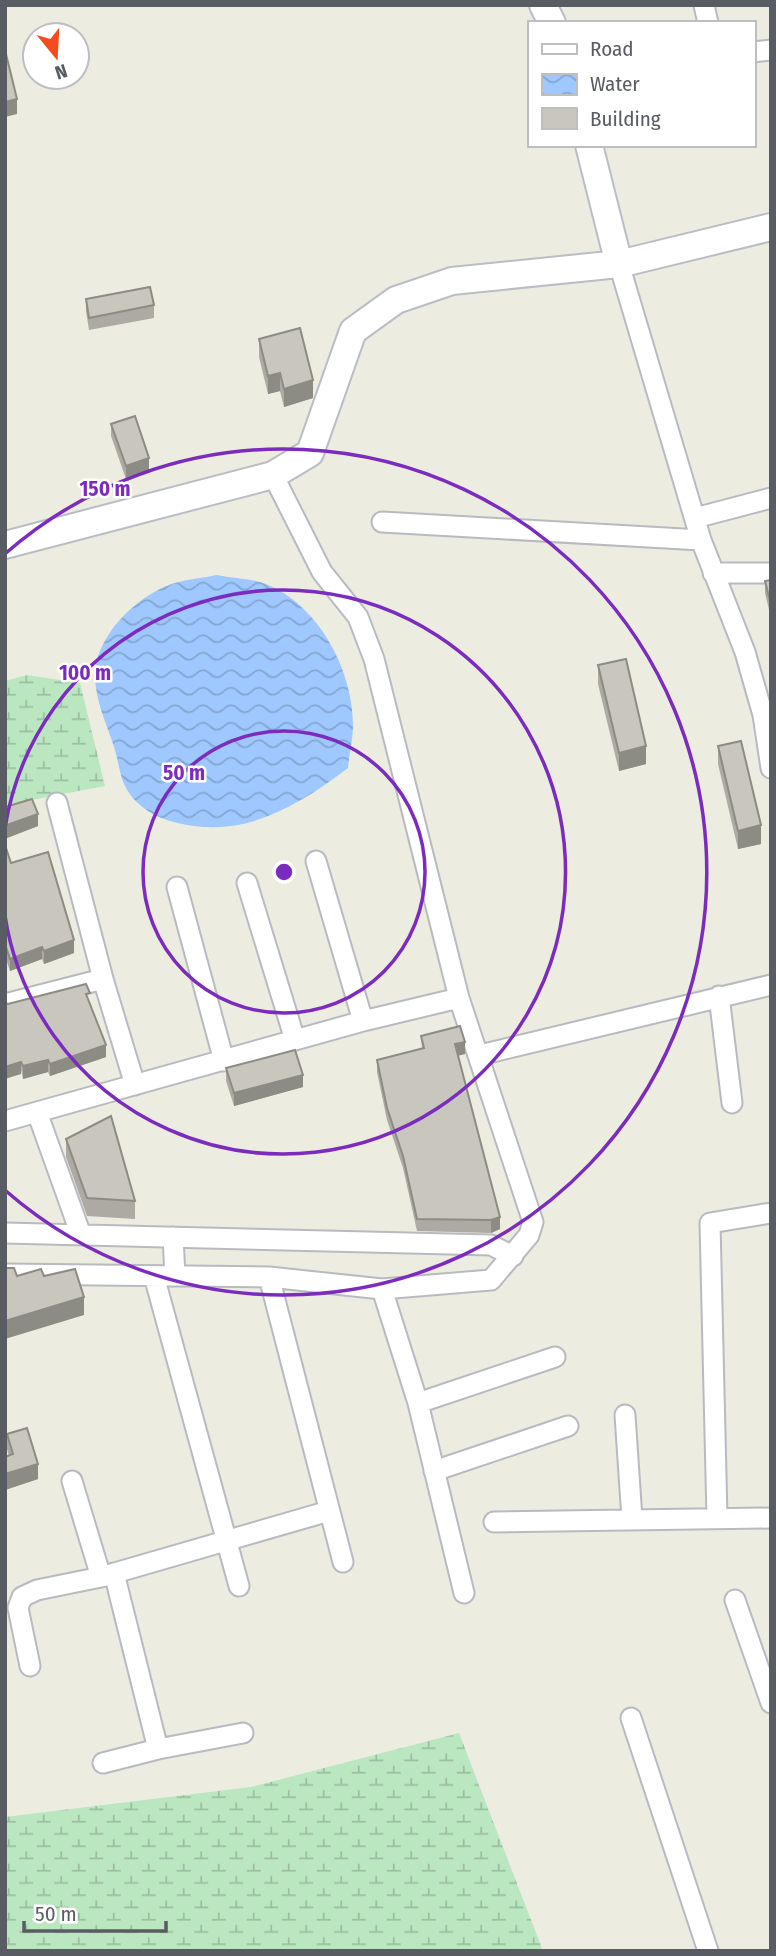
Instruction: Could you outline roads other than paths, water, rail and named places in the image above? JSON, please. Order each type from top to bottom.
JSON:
[{"type":"street","points":[[542,5],[551,21]]},
{"type":"street","points":[[590,147],[619,264],[701,540],[745,652],[763,715],[771,768]]},
{"type":"street","points":[[5,545],[273,475],[310,453],[353,331],[396,300],[452,281],[619,264],[771,227]]},
{"type":"street","points":[[5,1274],[269,1277],[382,1289],[491,1280],[529,1235],[533,1222],[459,998],[374,659],[358,617],[322,572],[273,475]]},
{"type":"street","points":[[695,518],[771,498]]},
{"type":"street","points":[[382,522],[701,540]]},
{"type":"street","points":[[713,573],[771,573]]},
{"type":"street","points":[[57,803],[103,979],[135,1085]]},
{"type":"street","points":[[316,861],[363,1021]]},
{"type":"street","points":[[247,883],[295,1041]]},
{"type":"street","points":[[177,887],[224,1061]]},
{"type":"street","points":[[5,1004],[103,979]]},
{"type":"street","points":[[480,1055],[771,985]]},
{"type":"street","points":[[719,996],[733,1103]]},
{"type":"street","points":[[5,1121],[363,1021],[459,998]]},
{"type":"street","points":[[37,1112],[81,1235]]},
{"type":"street","points":[[717,1518],[710,1223],[771,1213]]},
{"type":"street","points":[[5,1233],[491,1245],[513,1256]]},
{"type":"street","points":[[173,1237],[175,1276]]},
{"type":"street","points":[[154,1276],[239,1586]]},
{"type":"street","points":[[269,1277],[343,1562]]},
{"type":"street","points":[[382,1289],[418,1403],[464,1593]]},
{"type":"street","points":[[418,1403],[555,1357]]},
{"type":"street","points":[[625,1415],[632,1520]]},
{"type":"street","points":[[434,1471],[568,1426]]},
{"type":"street","points":[[72,1481],[108,1575],[158,1749]]},
{"type":"street","points":[[30,1666],[18,1608],[22,1597],[37,1590],[108,1575],[329,1511]]},
{"type":"street","points":[[494,1522],[771,1518]]},
{"type":"street","points":[[735,1600],[771,1703]]},
{"type":"street","points":[[631,1718],[708,1951]]},
{"type":"street","points":[[103,1763],[158,1749],[243,1733]]},
{"type":"water","points":[[217,575],[260,582],[280,591],[314,620],[328,639],[346,681],[351,703],[352,736],[348,768],[285,809],[241,824],[193,826],[167,820],[148,811],[136,802],[127,790],[99,703],[95,675],[103,645],[111,631],[134,606],[161,588],[185,580]]}]
